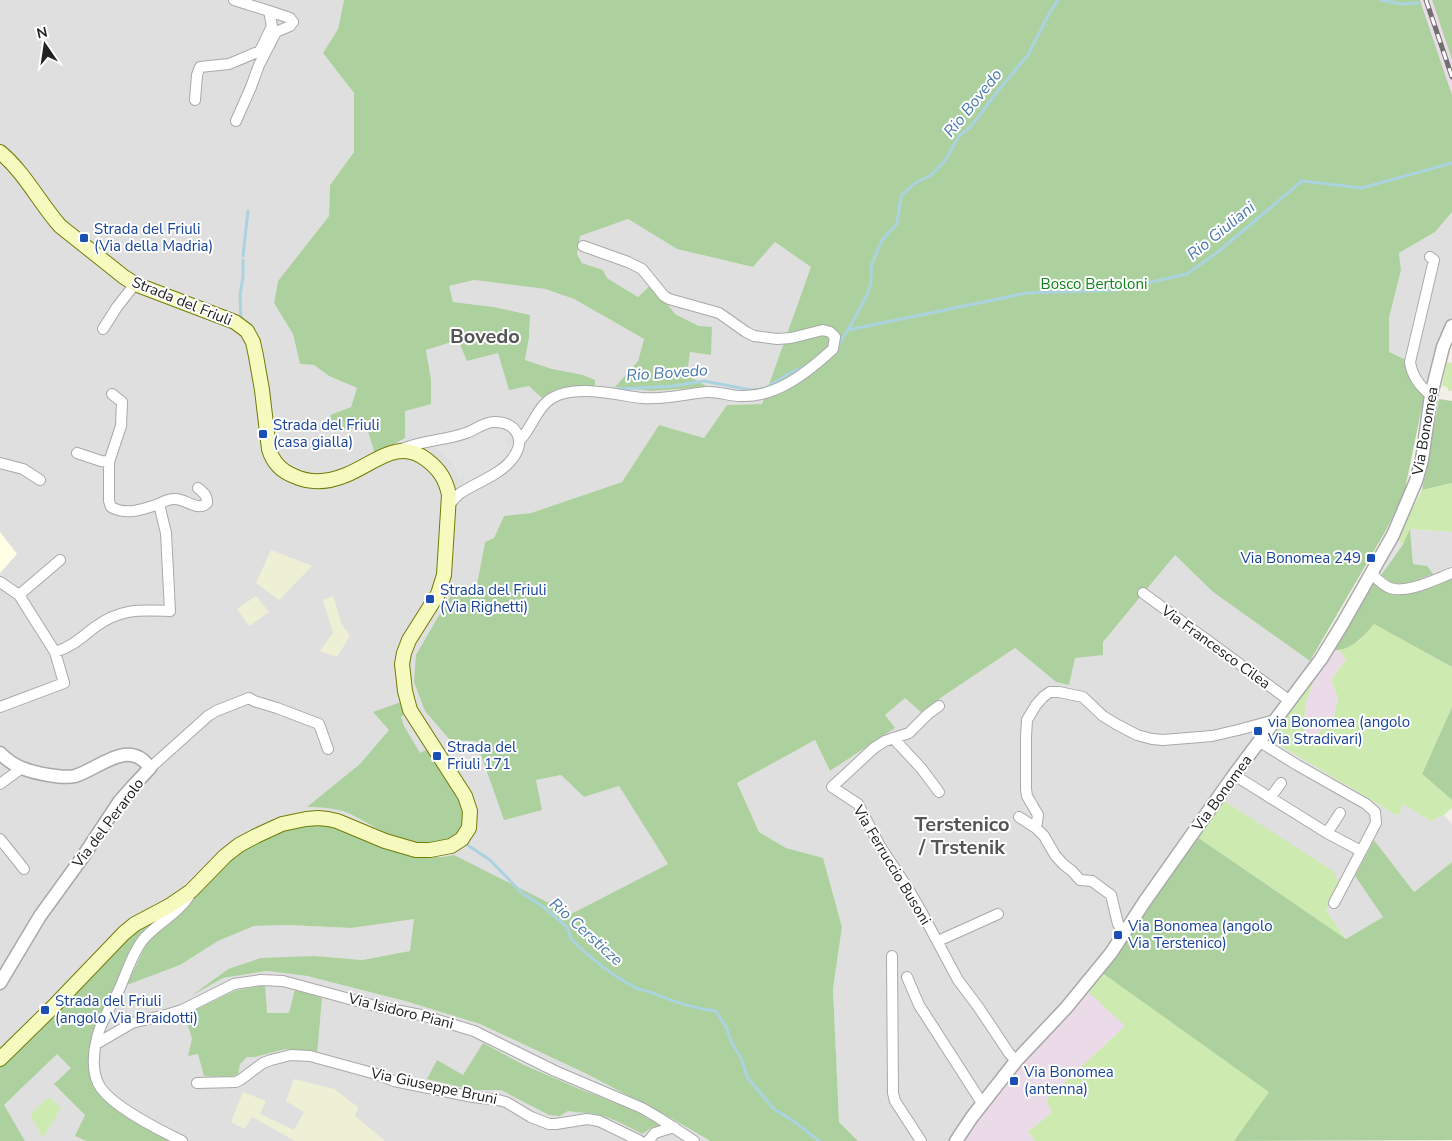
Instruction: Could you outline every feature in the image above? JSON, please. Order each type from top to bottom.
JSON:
[{"type":"main road","name":"Strada del Friuli","points":[[0,152],[23,176],[60,226],[135,284],[235,322],[247,331],[253,342],[258,361],[269,449],[277,466],[285,472],[308,481],[320,482],[347,475],[377,458],[396,451]]},
{"type":"main road","points":[[0,1059],[124,933],[135,924],[168,906],[190,891],[225,856],[239,845],[269,829],[295,820],[318,818],[337,822],[384,841],[416,850],[430,850],[451,846],[466,834],[470,819],[468,804],[459,786],[410,710],[404,692],[402,671],[406,647],[438,594],[444,575],[449,495],[442,474],[420,454],[396,451]]},
{"type":"street","points":[[234,0],[290,18],[293,22],[290,26],[276,32],[259,65],[236,121]]},
{"type":"street","points":[[195,100],[197,75],[200,67],[229,64],[260,50],[272,26],[270,11]]},
{"type":"street","points":[[449,505],[459,494],[505,467],[517,452],[520,440],[545,403],[562,394],[600,392],[668,398],[708,391],[741,396],[752,395],[768,392],[786,385],[821,361],[833,349],[835,337],[830,332],[822,330],[791,338],[777,339],[754,336],[719,313],[669,299],[642,269],[583,246]]},
{"type":"street","points":[[1430,257],[1434,260],[1410,362],[1411,372],[1424,390],[1431,395]]},
{"type":"street","points":[[103,329],[135,284]]},
{"type":"street","name":"Via Bonomea","points":[[956,1141],[982,1103],[1016,1061],[1066,1008],[1111,953],[1234,775],[1321,659],[1343,623],[1393,536],[1416,481],[1424,451],[1431,395],[1443,347],[1452,326]]},
{"type":"street","points":[[112,394],[122,402],[122,416],[121,426],[109,462],[109,501],[111,507],[129,512],[159,504],[165,500],[175,499],[184,500],[199,507],[204,506],[207,503],[207,498],[198,488]]},
{"type":"street","points":[[396,451],[429,440],[466,434],[494,422],[511,426],[518,433],[520,440]]},
{"type":"street","points":[[77,453],[109,462]]},
{"type":"street","points":[[0,463],[22,469],[40,480]]},
{"type":"street","points":[[55,652],[76,643],[104,622],[120,614],[134,610],[170,611],[166,533],[159,504]]},
{"type":"street","points":[[19,596],[60,560]]},
{"type":"street","points":[[1371,573],[1384,585],[1402,590],[1452,574]]},
{"type":"street","points":[[0,582],[19,596],[55,652],[64,682],[0,706]]},
{"type":"street","name":"Via Francesco Cilea","points":[[1143,593],[1290,701]]},
{"type":"street","points":[[1036,828],[1038,815],[1027,796],[1026,789],[1027,720],[1036,705],[1050,692],[1083,697],[1103,716],[1116,724],[1138,735],[1152,739],[1163,740],[1212,736],[1275,720]]},
{"type":"street","name":"Via del Perarolo","points":[[0,983],[40,916],[119,802],[150,768],[208,716],[249,698],[319,724],[328,749]]},
{"type":"street","name":"Via Ferruccio Busoni","points":[[939,706],[909,733],[885,741],[874,748],[832,787],[858,804],[880,846],[907,887],[938,941],[958,980],[1016,1061]]},
{"type":"street","points":[[893,738],[921,768],[939,792]]},
{"type":"street","points":[[1260,742],[1366,804],[1375,812],[1376,824],[1334,903]]},
{"type":"street","points":[[0,753],[22,768],[64,778],[75,776],[104,761],[124,755],[133,755],[140,758],[150,768]]},
{"type":"street","points":[[0,784],[22,768]]},
{"type":"street","points":[[1234,775],[1361,851]]},
{"type":"street","points":[[1270,798],[1281,784]]},
{"type":"street","points":[[1328,833],[1340,813]]},
{"type":"street","points":[[1019,817],[1036,828],[1044,836],[1055,855],[1080,880],[1092,882],[1111,895],[1118,924],[1124,933]]},
{"type":"street","points":[[0,839],[24,868]]},
{"type":"street","points":[[182,1141],[131,1113],[113,1100],[101,1088],[97,1082],[94,1070],[94,1052],[104,1018],[137,949],[151,932],[177,911],[190,894],[190,891]]},
{"type":"street","name":"Via Ferruccio Busoni","points":[[938,941],[998,914]]},
{"type":"street","points":[[892,956],[894,1101],[921,1141]]},
{"type":"street","points":[[907,977],[919,1005],[982,1103]]},
{"type":"street","name":"Via Isidoro Piani","points":[[96,1044],[132,1023],[170,1014],[234,984],[261,980],[283,981],[379,1007],[421,1015],[474,1031],[555,1071],[642,1108],[694,1141]]},
{"type":"street","name":"Via Giuseppe Bruni","points":[[197,1083],[236,1082],[270,1060],[291,1056],[310,1056],[410,1084],[506,1102],[549,1124],[587,1119],[599,1121],[640,1141]]},
{"type":"street","points":[[648,1141],[660,1130],[674,1127]]},
{"type":"shaded area","points":[[0,0],[344,0],[338,29],[323,53],[354,93],[354,152],[330,185],[329,216],[278,281],[274,303],[293,334],[300,364],[314,365],[329,376],[357,388],[351,407],[331,415],[336,432],[405,411],[431,379],[426,349],[458,340],[498,352],[509,389],[552,369],[525,361],[530,315],[494,307],[453,302],[448,286],[474,280],[545,289],[574,299],[644,339],[638,361],[616,386],[652,391],[707,387],[687,375],[690,352],[711,355],[700,326],[675,314],[652,285],[638,297],[607,278],[603,270],[582,263],[577,254],[580,236],[602,228],[628,219],[677,249],[753,267],[775,242],[812,267],[762,404],[727,405],[704,438],[659,425],[622,482],[531,513],[504,516],[494,538],[485,542],[477,584],[476,741],[504,820],[536,780],[561,775],[584,797],[619,786],[668,864],[571,914],[454,856],[426,857],[408,855],[383,845],[128,984],[180,965],[218,941],[254,926],[288,925],[351,928],[414,918],[411,951],[362,960],[315,956],[228,969],[196,992],[223,978],[267,971],[307,976],[405,1001],[480,1024],[587,1074],[678,1122],[709,1141],[0,1141]]},
{"type":"shaded area","points":[[1420,0],[1432,0],[1452,60],[1452,95]]},
{"type":"shaded area","points":[[1452,212],[1452,318],[1438,349],[1424,397],[1406,371],[1389,352],[1389,318],[1401,270],[1399,253],[1435,232]]},
{"type":"shaded area","points":[[272,405],[284,434],[275,452],[267,406]]},
{"type":"shaded area","points":[[503,426],[512,433],[506,438],[507,447],[515,442],[512,454],[504,464],[468,486],[463,485],[465,474],[460,477],[450,460],[437,449],[440,442],[446,444],[447,440],[457,439],[456,444],[488,428],[489,430]]},
{"type":"shaded area","points":[[1410,529],[1452,532],[1452,578],[1412,592],[1393,594],[1372,581],[1377,571],[1392,583],[1427,566],[1413,564]]},
{"type":"shaded area","points":[[0,532],[17,554],[0,573]]},
{"type":"shaded area","points":[[1396,539],[1403,544],[1381,575],[1377,571]]},
{"type":"shaded area","points":[[271,550],[312,566],[279,600],[256,583]]},
{"type":"shaded area","points":[[1175,555],[1213,592],[1310,661],[1317,671],[1269,739],[1398,816],[1402,803],[1431,821],[1444,815],[1452,824],[1452,862],[1414,892],[1374,840],[1355,876],[1383,917],[1346,939],[1326,911],[1339,881],[970,1133],[965,1141],[858,1141],[839,1122],[833,989],[842,927],[823,859],[786,848],[759,832],[737,783],[815,740],[830,771],[894,728],[884,715],[905,698],[923,712],[1015,648],[1056,682],[1075,658],[1103,642]]},
{"type":"shaded area","points":[[256,596],[269,612],[249,626],[237,609]]},
{"type":"shaded area","points":[[333,596],[342,625],[350,636],[337,657],[320,651],[333,633],[323,600]]},
{"type":"shaded area","points":[[1332,650],[1339,650],[1346,660],[1331,680],[1338,698],[1334,716],[1304,749],[1306,702],[1317,671]]},
{"type":"shaded area","points":[[1087,991],[1125,1026],[1046,1100],[1052,1112],[1028,1132],[1035,1141],[965,1141],[978,1114]]},
{"type":"shaded area","points":[[294,1079],[334,1089],[358,1107],[355,1116],[385,1141],[295,1141],[252,1117],[245,1129],[231,1122],[243,1092],[266,1101],[260,1114],[294,1130],[304,1112],[286,1101]]},
{"type":"green space","name":"Bosco Bertoloni","points":[[344,0],[1420,0],[1452,95],[1452,212],[1435,232],[1399,253],[1401,270],[1389,318],[1389,352],[1406,360],[1407,371],[1424,397],[1404,494],[1385,532],[1310,661],[1213,592],[1175,555],[1103,642],[1103,655],[1075,658],[1069,685],[1056,682],[1015,648],[942,697],[922,713],[905,698],[885,715],[895,728],[830,771],[815,740],[737,783],[759,832],[786,848],[823,858],[842,927],[833,989],[839,1122],[858,1141],[710,1141],[587,1074],[480,1024],[405,1001],[307,976],[267,971],[223,978],[191,996],[228,969],[261,958],[315,956],[362,960],[410,951],[414,919],[351,928],[288,925],[254,926],[218,941],[180,965],[127,985],[148,940],[241,849],[294,826],[331,824],[408,855],[442,857],[454,855],[571,914],[668,864],[619,786],[584,797],[561,775],[536,780],[542,810],[504,820],[476,741],[450,740],[425,711],[414,682],[416,655],[455,589],[477,584],[485,542],[494,538],[504,516],[531,513],[622,482],[659,425],[704,438],[727,405],[762,404],[811,267],[775,242],[753,267],[677,249],[628,219],[580,236],[577,254],[582,263],[603,270],[607,278],[638,297],[652,284],[675,314],[699,326],[712,327],[711,355],[690,352],[687,375],[708,387],[652,391],[615,387],[638,361],[644,339],[574,299],[545,289],[474,280],[449,286],[453,302],[494,307],[530,315],[529,338],[525,360],[552,369],[583,375],[595,380],[595,388],[543,399],[529,386],[509,390],[498,353],[467,361],[458,340],[426,350],[431,379],[431,404],[405,411],[405,438],[375,454],[366,425],[335,432],[330,415],[351,407],[357,388],[329,376],[314,365],[300,364],[293,334],[274,303],[278,281],[329,216],[330,185],[354,152],[354,93],[323,53],[338,29]]},
{"type":"green space","points":[[1432,0],[1452,0],[1452,60]]},
{"type":"green space","points":[[1447,362],[1452,363],[1452,391],[1442,386]]},
{"type":"green space","points":[[1439,399],[1452,401],[1452,483],[1422,490]]},
{"type":"green space","points":[[1452,483],[1452,532],[1411,529],[1403,544],[1396,539],[1422,490]]},
{"type":"green space","points":[[1410,529],[1413,564],[1427,566],[1433,574],[1406,584],[1392,583],[1381,575],[1403,544]]},
{"type":"green space","points":[[1452,578],[1452,667],[1374,624],[1356,643],[1345,649],[1332,650],[1372,581],[1393,594],[1412,592]]},
{"type":"green space","points":[[1374,624],[1452,667],[1452,707],[1422,774],[1452,800],[1452,808],[1444,815],[1431,821],[1403,804],[1398,816],[1269,739],[1317,671],[1306,702],[1305,748],[1334,716],[1338,698],[1331,680],[1346,660],[1339,650],[1359,641]]},
{"type":"green space","points":[[401,702],[405,713],[401,717],[404,726],[420,753],[428,749],[449,780],[461,804],[463,816],[461,827],[452,838],[447,840],[433,843],[409,842],[399,839],[343,811],[307,807],[360,764],[389,730],[373,712]]},
{"type":"green space","points":[[1452,707],[1452,800],[1422,774]]},
{"type":"green space","points":[[1224,801],[1333,871],[1339,881],[1326,911],[1346,939],[1197,837]]},
{"type":"green space","points":[[1197,837],[1346,939],[1383,917],[1355,876],[1374,840],[1414,892],[1452,862],[1452,1140],[1234,1141],[1269,1092],[1101,972]]},
{"type":"green space","points":[[162,913],[98,1023],[92,1081],[169,1138],[168,1141],[87,1141],[75,1136],[85,1115],[54,1084],[71,1068],[57,1054],[4,1105],[25,1141],[0,1141],[0,1065],[121,945],[140,928]]},
{"type":"green space","points":[[1101,972],[1270,1092],[1234,1141],[1035,1141],[1028,1132],[1052,1112],[1046,1100],[1125,1026],[1087,991]]},
{"type":"green space","points":[[265,985],[267,1013],[289,1013],[295,989],[322,998],[317,1054],[285,1049],[255,1057],[247,1057],[240,1064],[238,1075],[227,1077],[204,1076],[198,1054],[188,1056],[192,1039],[185,1015],[234,991]]},
{"type":"green space","points":[[483,1043],[524,1065],[631,1109],[661,1126],[651,1128],[642,1134],[620,1122],[601,1115],[568,1111],[560,1116],[549,1115],[501,1090],[472,1090],[427,1079],[437,1060],[463,1075]]},
{"type":"green space","points":[[49,1097],[61,1108],[43,1138],[30,1114]]},
{"type":"waterway","name":"Rio Bovedo","points":[[838,345],[866,297],[871,284],[871,266],[882,240],[897,224],[901,196],[915,183],[930,176],[945,161],[959,136],[976,120],[1028,55],[1058,0]]},
{"type":"waterway","name":"Rio Bovedo","points":[[1380,0],[1402,4],[1418,3]]},
{"type":"waterway","name":"Rio Giuliani","points":[[848,330],[1027,293],[1116,290],[1187,274],[1219,251],[1302,181],[1362,188],[1452,163]]},
{"type":"waterway","points":[[243,256],[248,211]]},
{"type":"waterway","points":[[241,318],[240,295],[243,260]]},
{"type":"waterway","name":"Rio Bovedo","points":[[618,389],[673,386],[704,381],[751,390],[764,389],[788,374],[808,365]]},
{"type":"waterway","name":"Rio Cersticze","points":[[466,844],[490,860],[522,893],[542,906],[566,926],[572,940],[594,960],[618,977],[636,988],[676,1002],[691,1007],[716,1011],[742,1060],[747,1077],[774,1109],[795,1122],[819,1141]]},
{"type":"railway","points":[[1426,0],[1452,77]]},
{"type":"place","name":"Strada del Friuli (Via della Madria)","points":[[84,238]]},
{"type":"place","name":"Strada del Friuli (casa gialla)","points":[[263,434]]},
{"type":"place","name":"Via Bonomea 249","points":[[1371,558]]},
{"type":"place","name":"Strada del Friuli (Via Righetti)","points":[[430,599]]},
{"type":"place","name":"via Bonomea (angolo Via Stradivari)","points":[[1258,731]]},
{"type":"place","name":"Strada del Friuli 171","points":[[437,756]]},
{"type":"place","name":"Via Bonomea (angolo Via Terstenico)","points":[[1118,935]]},
{"type":"place","name":"Strada del Friuli (angolo Via Braidotti)","points":[[45,1010]]},
{"type":"place","name":"Via Bonomea (antenna)","points":[[1014,1081]]},
{"type":"district","name":"Bovedo","points":[[485,336]]},
{"type":"district","name":"Terstenico / Trstenik","points":[[962,836]]}]
